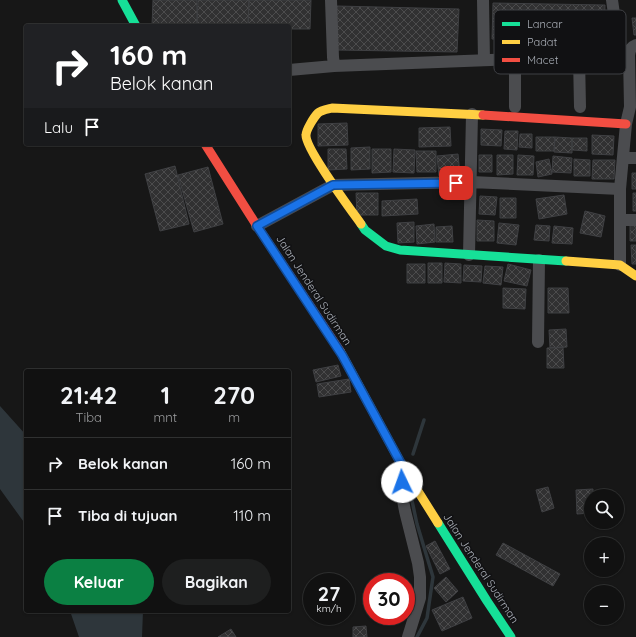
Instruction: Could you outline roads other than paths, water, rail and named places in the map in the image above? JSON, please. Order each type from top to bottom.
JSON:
[{"type":"street","points":[[122,0],[135,24]]},
{"type":"street","points":[[331,0],[334,66]]},
{"type":"street","points":[[483,0],[484,60]]},
{"type":"street","points":[[612,0],[613,10]]},
{"type":"street","points":[[620,265],[620,190],[626,124],[633,107],[629,55],[631,48],[636,46]]},
{"type":"street","points":[[291,70],[334,66],[494,60]]},
{"type":"street","points":[[515,74],[515,107]]},
{"type":"street","points":[[579,74],[580,107]]},
{"type":"street","points":[[626,124],[472,114],[332,108],[318,113],[310,125],[306,137],[309,146],[333,185],[365,230],[391,248],[469,256],[620,265],[636,276]]},
{"type":"street","points":[[469,256],[472,114]]},
{"type":"street","name":"Jalan Jenderal Sudirman","points":[[206,146],[342,355],[404,469],[511,637]]},
{"type":"street","points":[[623,158],[636,158]]},
{"type":"street","points":[[257,226],[333,185],[471,182],[620,190]]},
{"type":"street","points":[[620,220],[636,220]]},
{"type":"street","points":[[538,342],[539,260]]},
{"type":"street","points":[[404,469],[402,482],[403,500],[420,577],[420,598],[408,637]]},
{"type":"waterway","points":[[413,454],[424,420]]},
{"type":"waterway","points":[[411,496],[417,524],[433,577],[427,618],[417,637]]}]
